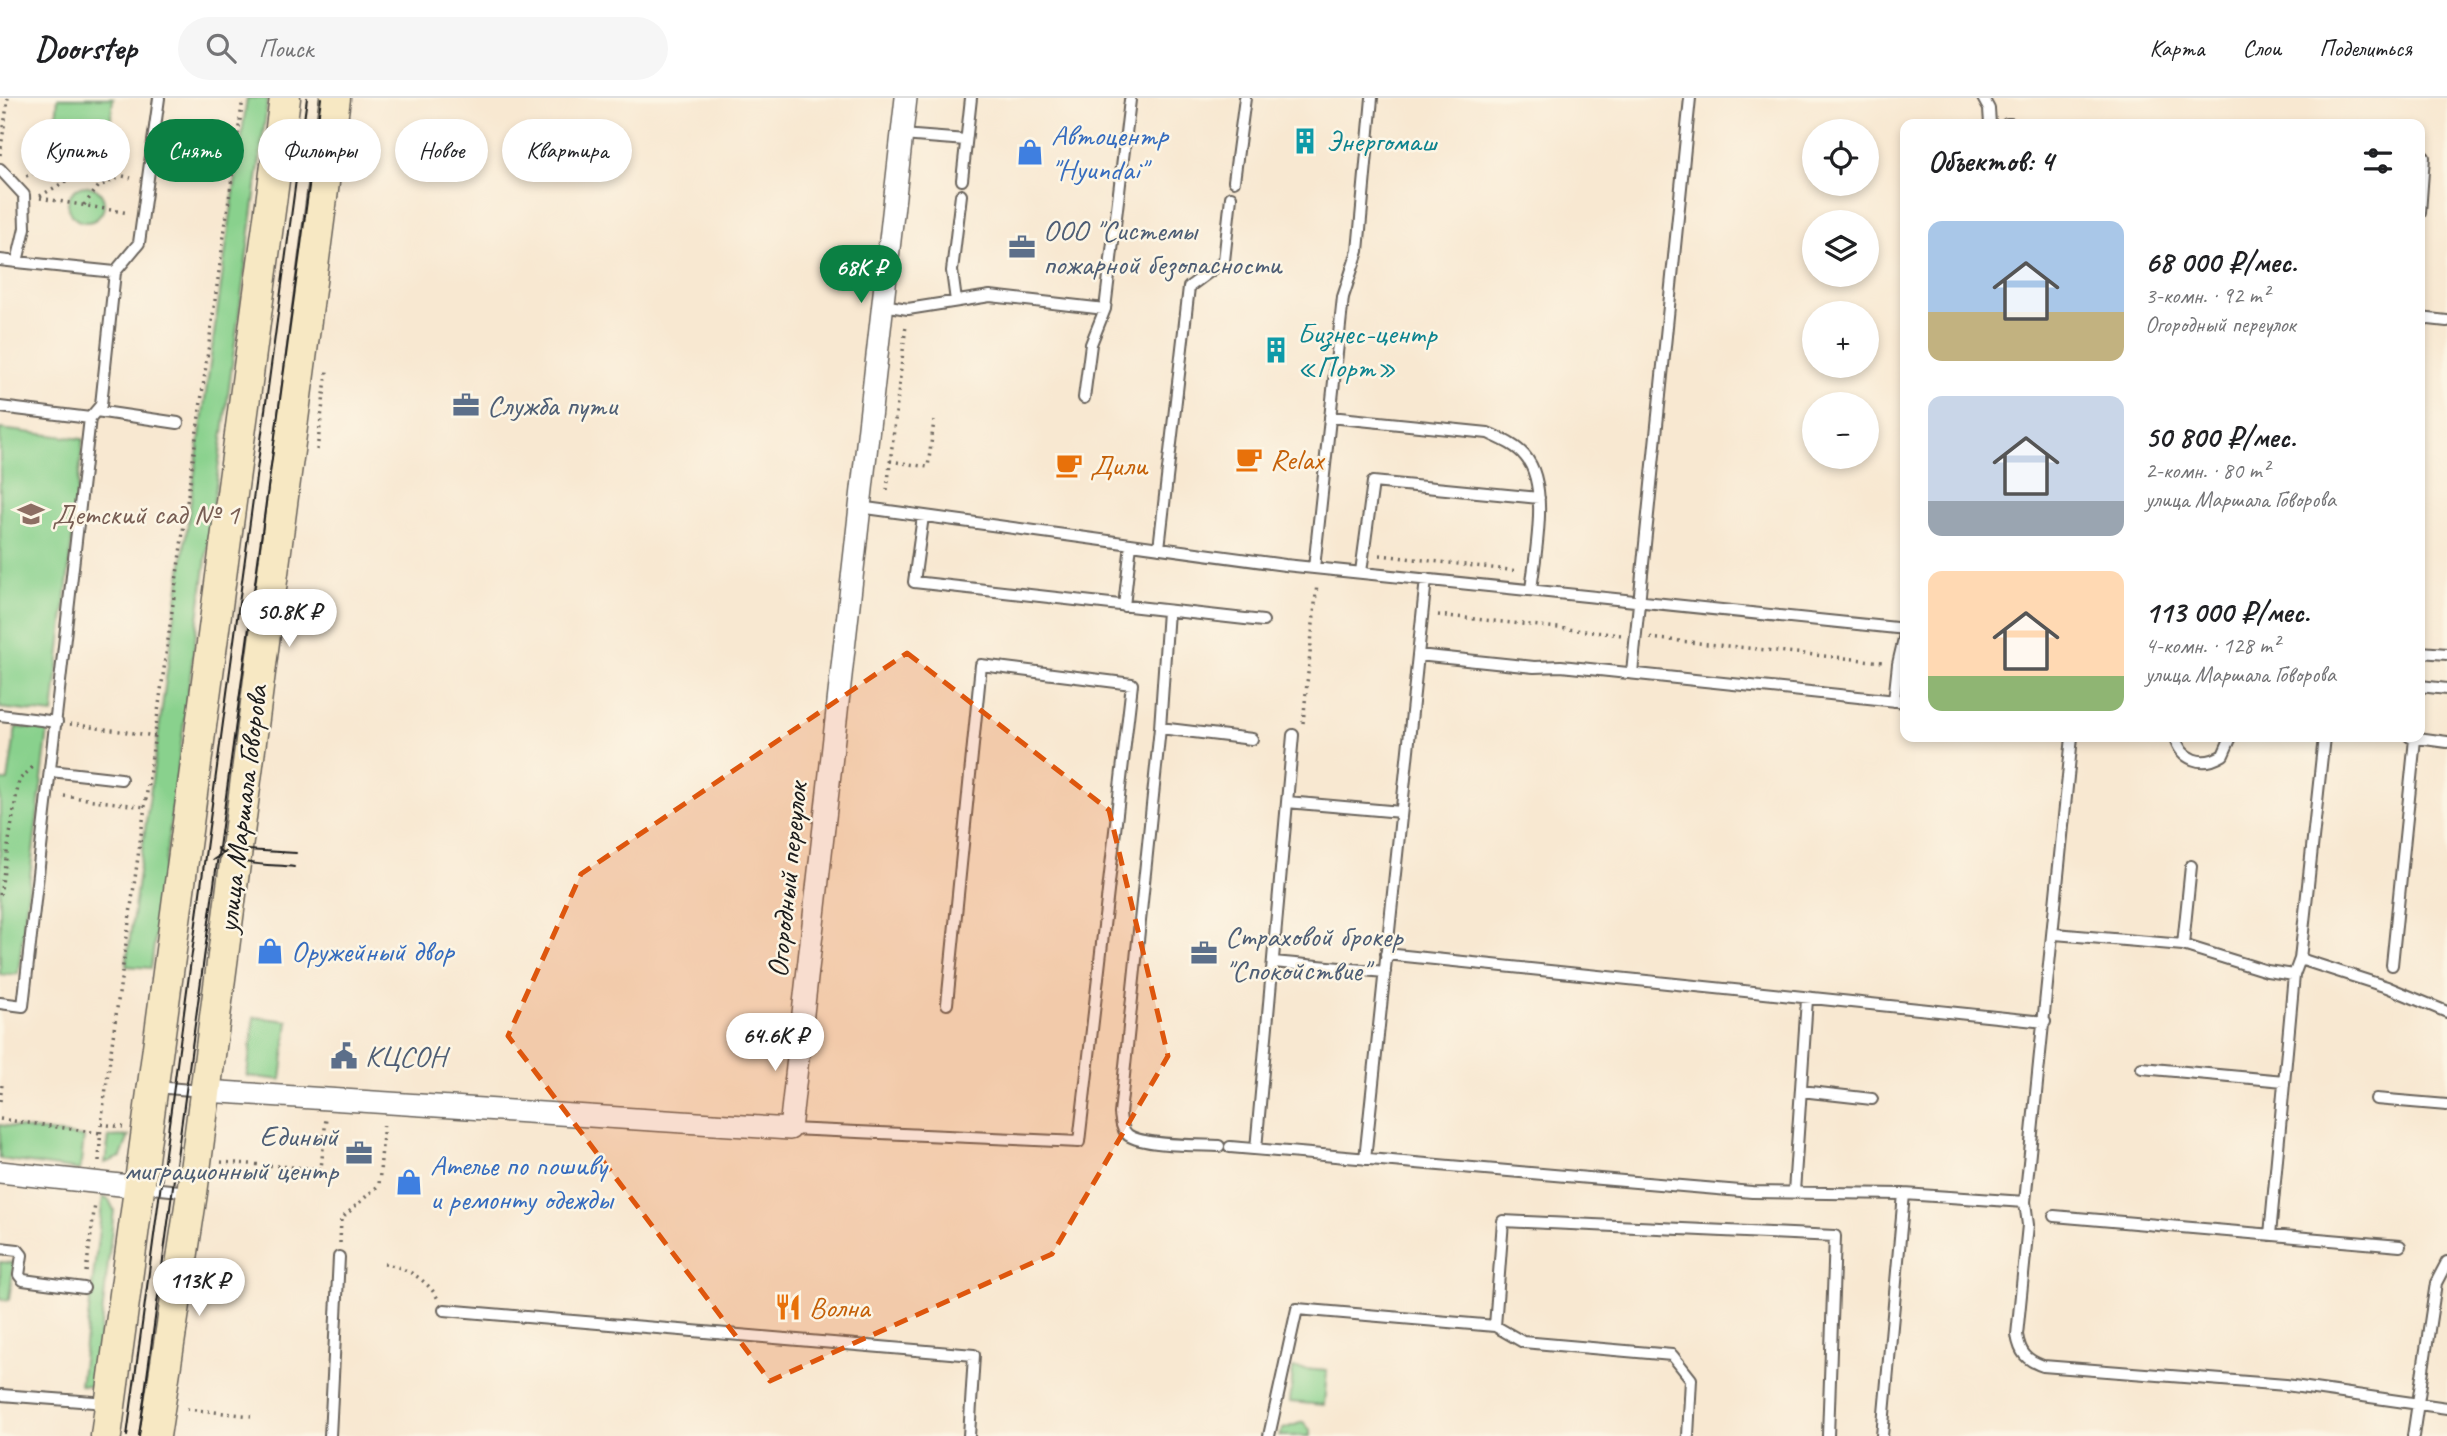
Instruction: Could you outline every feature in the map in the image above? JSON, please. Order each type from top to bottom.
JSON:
[{"type":"main road","name":"улица Маршала Говорова","points":[[106,1436],[285,98]]},
{"type":"main road","name":"улица Маршала Говорова","points":[[155,1436],[192,1192],[335,98]]},
{"type":"street","name":"Огородный переулок","points":[[790,1129],[906,98]]},
{"type":"street","points":[[205,1091],[790,1129]]},
{"type":"street","points":[[0,1172],[139,1187]]},
{"type":"lane","points":[[156,119],[159,98]]},
{"type":"lane","points":[[962,180],[971,98]]},
{"type":"lane","points":[[1234,181],[1245,98]]},
{"type":"lane","points":[[1316,568],[1343,297],[1358,251],[1372,98]]},
{"type":"lane","points":[[1632,673],[1690,98]]},
{"type":"lane","points":[[1983,98],[1989,109],[1990,119]]},
{"type":"lane","points":[[1084,398],[1091,344],[1105,309],[1130,100]]},
{"type":"lane","points":[[902,135],[966,140]]},
{"type":"lane","points":[[0,169],[24,195],[25,228],[17,262]]},
{"type":"lane","points":[[0,1003],[23,1006],[93,415],[101,405],[116,272],[139,243],[147,182]]},
{"type":"lane","points":[[956,301],[952,271],[961,195]]},
{"type":"lane","points":[[1159,548],[1189,287],[1224,261],[1231,197]]},
{"type":"lane","points":[[0,260],[116,272]]},
{"type":"lane","points":[[882,305],[908,309],[990,296],[1105,309]]},
{"type":"lane","points":[[2425,319],[2447,321]]},
{"type":"lane","points":[[0,407],[178,423]]},
{"type":"lane","points":[[1330,416],[1488,433],[1526,457],[1536,476],[1539,498],[1531,590]]},
{"type":"lane","points":[[1361,572],[1373,482],[1539,498]]},
{"type":"lane","points":[[858,507],[1316,568],[1900,628]]},
{"type":"lane","points":[[923,516],[914,582],[1263,621]]},
{"type":"lane","points":[[1124,606],[1131,544]]},
{"type":"lane","points":[[1365,1158],[1426,579]]},
{"type":"lane","points":[[1168,611],[1160,728],[1120,1114],[1122,1127],[1129,1136],[1143,1140],[1738,1191],[1904,1194],[2025,1202]]},
{"type":"lane","points":[[2425,652],[2447,654]]},
{"type":"lane","points":[[1418,655],[1632,673],[1900,701],[1900,655]]},
{"type":"lane","points":[[790,1129],[1079,1142],[1132,684],[981,665],[947,1004]]},
{"type":"lane","points":[[2425,687],[2447,689]]},
{"type":"lane","points":[[0,715],[57,722]]},
{"type":"lane","points":[[1160,728],[1252,739]]},
{"type":"lane","points":[[1256,1149],[1293,735]]},
{"type":"lane","points":[[2425,739],[2447,742]]},
{"type":"lane","points":[[2073,742],[2055,934],[2025,1202],[2028,1225],[2017,1335],[2020,1351],[2029,1361],[2043,1366],[2286,1385],[2447,1408]]},
{"type":"lane","points":[[2177,742],[2182,753],[2189,759],[2207,762],[2222,755],[2228,742]]},
{"type":"lane","points":[[2270,1236],[2294,975],[2300,959],[2323,742]]},
{"type":"lane","points":[[2392,965],[2412,742]]},
{"type":"lane","points":[[51,771],[121,779]]},
{"type":"lane","points":[[1287,802],[1401,812]]},
{"type":"lane","points":[[2183,945],[2191,866]]},
{"type":"lane","points":[[2055,934],[2183,945],[2267,971],[2294,975]]},
{"type":"lane","points":[[1387,954],[2045,1022]]},
{"type":"lane","points":[[2300,959],[2387,987],[2447,1012]]},
{"type":"lane","points":[[1273,962],[1385,972]]},
{"type":"lane","points":[[1794,1192],[1807,999]]},
{"type":"lane","points":[[2142,1068],[2284,1081]]},
{"type":"lane","points":[[153,1087],[205,1091]]},
{"type":"lane","points":[[1801,1091],[1872,1099]]},
{"type":"lane","points":[[2376,1099],[2447,1105]]},
{"type":"lane","points":[[139,1187],[192,1192]]},
{"type":"lane","points":[[1882,1436],[1904,1194]]},
{"type":"lane","points":[[2054,1216],[2400,1246]]},
{"type":"lane","points":[[1495,1326],[1503,1221],[1835,1236],[1829,1436]]},
{"type":"lane","points":[[0,1248],[18,1250],[22,1255],[19,1275],[23,1280],[84,1289]]},
{"type":"lane","points":[[330,1436],[339,1257]]},
{"type":"lane","points":[[2413,1436],[2436,1283],[2447,1262]]},
{"type":"lane","points":[[1269,1436],[1297,1309],[1495,1326],[1523,1342],[1672,1354],[1691,1379],[1688,1436]]},
{"type":"lane","points":[[444,1310],[974,1356],[969,1436]]},
{"type":"lane","points":[[1,1395],[110,1403]]},
{"type":"path","points":[[0,157],[8,98]]},
{"type":"path","points":[[99,1169],[101,1124],[243,98]]},
{"type":"path","points":[[11,181],[21,177]]},
{"type":"path","points":[[64,182],[36,197],[142,216]]},
{"type":"path","points":[[83,206],[99,186],[109,182]]},
{"type":"path","points":[[890,461],[928,467],[934,421]]},
{"type":"path","points":[[1293,735],[1302,730],[1316,568]]},
{"type":"path","points":[[1422,613],[1898,664]]},
{"type":"path","points":[[57,722],[155,736]]},
{"type":"path","points":[[0,895],[19,780],[42,758]]},
{"type":"path","points":[[48,794],[145,807]]},
{"type":"path","points":[[0,1101],[2,1084]]},
{"type":"path","points":[[221,1162],[321,1169],[326,1112]]},
{"type":"path","points":[[339,1257],[341,1219],[379,1185],[384,1116]]},
{"type":"path","points":[[0,1119],[100,1133]]},
{"type":"path","points":[[101,1124],[132,1128]]},
{"type":"path","points":[[84,1289],[97,1194]]},
{"type":"path","points":[[384,1264],[400,1265],[434,1291],[444,1310]]},
{"type":"path","points":[[187,1409],[251,1416]]},
{"type":"highlighted area","points":[[907,653],[1109,810],[1168,1056],[1052,1254],[770,1381],[508,1036],[581,874]]},
{"type":"green space","points":[[58,98],[113,98],[111,119],[56,119]]},
{"type":"green space","points":[[247,98],[268,98],[265,119],[258,119],[258,172],[151,968],[126,966],[235,182],[244,182],[244,120]]},
{"type":"green space","points":[[86,186],[99,191],[104,204],[99,217],[86,222],[73,217],[68,204],[73,191]]},
{"type":"green space","name":"Детский сад № 1","points":[[0,429],[83,439],[53,714],[0,708]]},
{"type":"green space","points":[[16,727],[48,730],[18,974],[0,975],[0,781],[8,781]]},
{"type":"green space","points":[[254,1017],[288,1021],[281,1080],[247,1076]]},
{"type":"green space","points":[[0,1125],[84,1137],[80,1170],[0,1159]]},
{"type":"green space","points":[[129,1136],[121,1157],[105,1163],[109,1137]]},
{"type":"green space","points":[[103,1197],[109,1200],[114,1210],[94,1387],[80,1385]]},
{"type":"green space","points":[[0,1262],[14,1263],[9,1300],[0,1299]]},
{"type":"green space","points":[[1293,1368],[1327,1371],[1324,1405],[1290,1402]]},
{"type":"green space","points":[[1303,1422],[1310,1430],[1310,1436],[1279,1436],[1283,1429]]},
{"type":"tram line","points":[[127,1436],[307,98]]},
{"type":"tram line","points":[[139,1436],[321,98]]},
{"type":"tram line","points":[[217,848],[243,862],[294,867]]},
{"type":"tram line","points":[[213,860],[229,849],[296,853]]},
{"type":"place","name":"Энергомаш","points":[[1305,141]]},
{"type":"place","name":"Автоцентр \"Hyundai\"","points":[[1030,152]]},
{"type":"place","name":"ООО \"Системы пожарной безопасности","points":[[1022,247]]},
{"type":"place","name":"Бизнес-центр «Порт»","points":[[1276,350]]},
{"type":"place","name":"Служба пути","points":[[466,405]]},
{"type":"place","name":"Relax","points":[[1249,459]]},
{"type":"place","name":"Дили","points":[[1069,465]]},
{"type":"place","name":"Детский сад № 1","points":[[31,514]]},
{"type":"place","name":"Оружейный двор","points":[[270,951]]},
{"type":"place","name":"Страховой брокер \"Спокойствие\"","points":[[1204,953]]},
{"type":"place","name":"КЦСОН","points":[[344,1056]]},
{"type":"place","name":"Единый миграционный центр","points":[[359,1153]]},
{"type":"place","name":"Ателье по пошиву и ремонту одежды","points":[[409,1182]]},
{"type":"place","name":"Волна","points":[[788,1307]]}]
